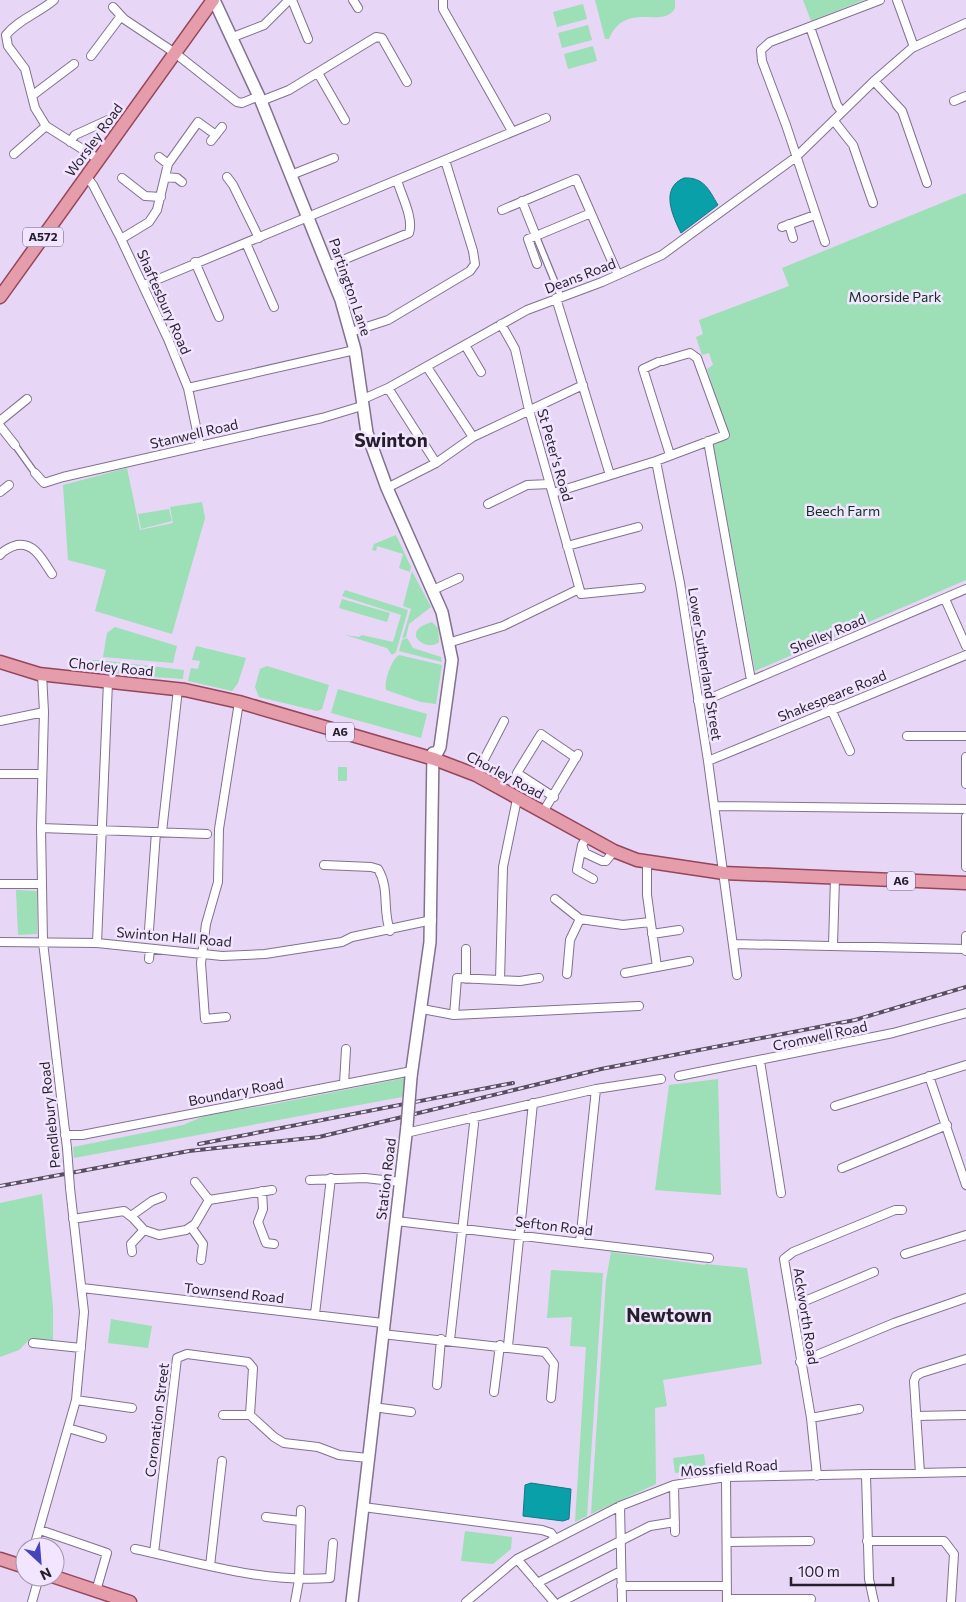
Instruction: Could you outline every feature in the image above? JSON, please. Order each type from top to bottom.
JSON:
[{"type":"main road","name":"Partington Lane","points":[[214,0],[260,98],[328,266],[351,332],[367,433],[387,488],[433,590],[444,620],[452,660],[452,673],[440,747],[434,759]]},
{"type":"main road","name":"Worsley Road","points":[[0,297],[214,0]]},
{"type":"main road","name":"Chorley Road","points":[[0,662],[42,674],[178,689],[238,702],[434,759],[476,775],[543,812],[584,841],[647,862],[724,873],[966,883]]},
{"type":"main road","name":"Station Road","points":[[352,1602],[412,1074],[422,1009],[432,920],[430,873],[434,759]]},
{"type":"main road","points":[[0,1560],[15,1564]]},
{"type":"main road","points":[[65,1580],[130,1602]]},
{"type":"street","points":[[54,0],[44,9],[12,28],[6,34],[8,46],[24,69],[36,108],[46,126],[98,159]]},
{"type":"street","points":[[233,38],[264,25],[290,0],[308,39]]},
{"type":"street","points":[[353,0],[358,8]]},
{"type":"street","points":[[443,0],[443,9],[512,131]]},
{"type":"street","points":[[824,242],[793,159],[786,125],[762,61],[761,50],[766,44],[880,0]]},
{"type":"street","points":[[897,0],[914,46]]},
{"type":"street","points":[[113,7],[121,16],[175,53],[237,102],[242,103],[289,90],[379,37],[382,38],[407,82]]},
{"type":"street","points":[[91,56],[121,16]]},
{"type":"street","name":"Deans Road","points":[[362,403],[501,324],[558,297],[618,276],[662,255],[793,159],[874,81],[914,46],[966,23]]},
{"type":"street","points":[[810,27],[837,105],[842,112]]},
{"type":"street","points":[[33,94],[71,63]]},
{"type":"street","points":[[318,73],[345,120]]},
{"type":"street","points":[[874,81],[902,111],[928,183]]},
{"type":"street","points":[[954,101],[966,96]]},
{"type":"street","points":[[144,285],[195,262],[309,218],[546,118]]},
{"type":"street","points":[[70,142],[75,135],[108,120]]},
{"type":"street","points":[[834,121],[853,145],[873,203]]},
{"type":"street","points":[[121,239],[150,222],[157,210],[168,164],[198,122],[213,138],[222,127]]},
{"type":"street","points":[[14,154],[46,126]]},
{"type":"street","points":[[159,157],[168,164]]},
{"type":"street","points":[[291,175],[334,158]]},
{"type":"street","points":[[351,332],[388,320],[470,272],[475,264],[474,251],[445,160]]},
{"type":"street","name":"Shaftesbury Road","points":[[86,176],[93,185],[144,285],[188,388],[200,446]]},
{"type":"street","points":[[165,177],[177,178],[182,182]]},
{"type":"street","points":[[227,177],[233,184],[259,238]]},
{"type":"street","points":[[122,178],[146,196],[161,197]]},
{"type":"street","points":[[502,210],[576,179],[618,276]]},
{"type":"street","points":[[328,266],[409,233],[411,227],[396,180]]},
{"type":"street","points":[[522,201],[544,254],[583,385],[613,475]]},
{"type":"street","points":[[544,254],[536,261],[528,239],[591,213]]},
{"type":"street","points":[[793,238],[785,226],[815,214]]},
{"type":"street","points":[[246,243],[274,307]]},
{"type":"street","points":[[195,262],[219,317]]},
{"type":"street","name":"St Peter's Road","points":[[501,324],[515,349],[529,410],[580,592]]},
{"type":"street","points":[[465,345],[481,372]]},
{"type":"street","points":[[188,388],[355,350]]},
{"type":"street","points":[[553,493],[656,461],[725,435],[698,358],[690,353],[660,361],[643,369],[670,455]]},
{"type":"street","points":[[427,367],[473,437]]},
{"type":"street","points":[[387,488],[436,463],[473,437],[583,385]]},
{"type":"street","points":[[388,388],[436,463]]},
{"type":"street","points":[[0,421],[27,399]]},
{"type":"street","name":"Stanwell Road","points":[[35,473],[44,483],[315,420],[362,403]]},
{"type":"street","points":[[0,426],[35,473]]},
{"type":"street","points":[[708,441],[751,680]]},
{"type":"street","name":"Lower Sutherland Street","points":[[656,461],[680,583],[708,761],[737,975]]},
{"type":"street","points":[[488,504],[526,485],[550,484]]},
{"type":"street","points":[[0,492],[9,485]]},
{"type":"street","points":[[567,546],[638,527]]},
{"type":"street","points":[[0,555],[9,547],[24,544],[35,549],[52,574]]},
{"type":"street","points":[[433,590],[459,578]]},
{"type":"street","points":[[448,646],[492,631],[580,592],[642,588]]},
{"type":"street","name":"Shelley Road","points":[[698,701],[713,697],[966,589]]},
{"type":"street","points":[[946,599],[966,646]]},
{"type":"street","name":"Shakespeare Road","points":[[708,761],[966,654]]},
{"type":"street","name":"Pendlebury Road","points":[[38,1537],[76,1400],[84,1312],[43,942],[41,774],[44,712],[42,674]]},
{"type":"street","points":[[97,943],[108,682]]},
{"type":"street","points":[[148,930],[178,689]]},
{"type":"street","points":[[226,1017],[205,1019],[201,963],[206,924],[218,882],[219,829],[238,702]]},
{"type":"street","points":[[832,709],[850,751]]},
{"type":"street","points":[[0,721],[44,712]]},
{"type":"street","points":[[476,775],[504,721]]},
{"type":"street","points":[[543,812],[554,797],[577,756],[540,734],[517,773],[554,797]]},
{"type":"street","points":[[907,736],[966,736]]},
{"type":"street","points":[[966,757],[966,784]]},
{"type":"street","points":[[0,774],[41,774]]},
{"type":"street","points":[[500,980],[503,867],[517,799]]},
{"type":"street","points":[[714,806],[966,809]]},
{"type":"street","points":[[966,817],[966,867]]},
{"type":"street","points":[[41,828],[207,834]]},
{"type":"street","points":[[584,841],[577,870],[592,879]]},
{"type":"street","points":[[647,862],[646,895],[657,967]]},
{"type":"street","points":[[324,865],[372,867],[378,869],[384,881],[384,910],[390,931]]},
{"type":"street","points":[[833,945],[835,878]]},
{"type":"street","points":[[0,884],[42,884]]},
{"type":"street","points":[[555,899],[580,919],[623,925],[650,922]]},
{"type":"street","points":[[567,974],[570,940],[580,919]]},
{"type":"street","name":"Swinton Hall Road","points":[[0,942],[97,943],[222,956],[265,954],[308,948],[432,920]]},
{"type":"street","points":[[652,934],[679,930]]},
{"type":"street","points":[[733,944],[833,945],[966,950],[966,936]]},
{"type":"street","points":[[148,938],[149,959]]},
{"type":"street","points":[[466,950],[466,979]]},
{"type":"street","points":[[626,973],[689,962]]},
{"type":"street","points":[[454,1015],[457,978],[526,981],[539,978]]},
{"type":"street","points":[[422,1009],[454,1015],[639,1006]]},
{"type":"street","name":"Cromwell Road","points":[[679,1076],[893,1033],[966,1013]]},
{"type":"street","points":[[344,1084],[346,1049]]},
{"type":"street","points":[[760,1061],[781,1193]]},
{"type":"street","points":[[834,1106],[966,1066]]},
{"type":"street","name":"Boundary Road","points":[[65,1135],[82,1135],[344,1084],[412,1074]]},
{"type":"street","points":[[929,1076],[966,1185]]},
{"type":"street","points":[[407,1129],[473,1117],[596,1089],[661,1079]]},
{"type":"street","points":[[580,1242],[596,1089]]},
{"type":"street","points":[[508,1346],[533,1103]]},
{"type":"street","points":[[450,1340],[474,1124],[473,1117]]},
{"type":"street","points":[[842,1168],[947,1126]]},
{"type":"street","points":[[315,1314],[331,1178]]},
{"type":"street","points":[[310,1180],[365,1178],[401,1182]]},
{"type":"street","points":[[195,1182],[209,1200]]},
{"type":"street","points":[[73,1219],[124,1212],[131,1216],[144,1230],[159,1234],[186,1230],[191,1227],[209,1200],[272,1190]]},
{"type":"street","points":[[262,1191],[263,1210],[258,1222],[267,1245]]},
{"type":"street","points":[[131,1216],[152,1201],[162,1197]]},
{"type":"street","name":"Ackworth Road","points":[[817,1476],[811,1418],[800,1362],[793,1306],[784,1264],[785,1256],[895,1210],[902,1210]]},
{"type":"street","name":"Sefton Road","points":[[396,1221],[520,1234],[709,1258]]},
{"type":"street","points":[[191,1227],[203,1244],[201,1260]]},
{"type":"street","points":[[132,1252],[131,1244],[144,1230]]},
{"type":"street","points":[[905,1254],[966,1235]]},
{"type":"street","points":[[793,1306],[874,1272]]},
{"type":"street","name":"Townsend Road","points":[[82,1288],[315,1314],[441,1339],[545,1352],[549,1355],[554,1369],[551,1398]]},
{"type":"street","points":[[800,1362],[896,1322],[966,1298]]},
{"type":"street","points":[[437,1385],[441,1339]]},
{"type":"street","points":[[33,1343],[81,1348]]},
{"type":"street","points":[[494,1392],[500,1345]]},
{"type":"street","name":"Coronation Street","points":[[154,1553],[177,1358],[187,1354],[248,1362],[253,1368],[250,1415]]},
{"type":"street","points":[[920,1473],[913,1388],[916,1376],[966,1359]]},
{"type":"street","points":[[76,1400],[132,1408]]},
{"type":"street","points":[[373,1407],[411,1412]]},
{"type":"street","points":[[811,1418],[859,1409]]},
{"type":"street","points":[[223,1415],[250,1415],[274,1437],[284,1443],[318,1446],[339,1455],[368,1458]]},
{"type":"street","points":[[916,1416],[966,1415]]},
{"type":"street","points":[[68,1428],[102,1438]]},
{"type":"street","points":[[210,1566],[222,1461]]},
{"type":"street","name":"Mossfield Road","points":[[466,1602],[517,1559],[620,1506],[674,1485],[726,1477],[966,1472]]},
{"type":"street","points":[[866,1475],[869,1579],[874,1602]]},
{"type":"street","points":[[726,1477],[728,1601],[812,1599]]},
{"type":"street","points":[[674,1485],[675,1532]]},
{"type":"street","points":[[620,1506],[622,1602]]},
{"type":"street","points":[[363,1507],[542,1530],[551,1533],[554,1539]]},
{"type":"street","points":[[296,1602],[299,1580],[301,1510]]},
{"type":"street","points":[[266,1517],[300,1521]]},
{"type":"street","points":[[537,1583],[650,1526],[674,1522]]},
{"type":"street","points":[[40,1530],[107,1553],[96,1591]]},
{"type":"street","points":[[727,1542],[810,1541]]},
{"type":"street","points":[[867,1541],[944,1541],[954,1554],[951,1602]]},
{"type":"street","points":[[135,1549],[265,1577],[299,1580],[330,1578],[333,1543]]},
{"type":"street","points":[[517,1559],[554,1602]]},
{"type":"street","points":[[561,1602],[621,1571]]},
{"type":"street","points":[[621,1586],[727,1586]]},
{"type":"street","points":[[32,1602],[36,1587]]},
{"type":"green space","points":[[595,0],[675,0],[675,8],[670,14],[662,17],[634,18],[625,21],[616,27],[609,39],[605,39]]},
{"type":"green space","points":[[803,0],[864,0],[811,21]]},
{"type":"green space","points":[[583,4],[587,19],[557,27],[553,12]]},
{"type":"green space","points":[[588,25],[592,40],[562,48],[558,33]]},
{"type":"green space","points":[[593,46],[597,61],[568,69],[564,54]]},
{"type":"green space","name":"Beech Farm","points":[[966,193],[966,580],[755,671],[713,445],[714,442],[728,436],[707,369],[713,365],[709,353],[702,355],[696,337],[703,334],[699,320],[789,286],[782,268]]},
{"type":"green space","points":[[127,468],[140,530],[173,523],[170,507],[202,502],[205,518],[172,634],[95,611],[106,570],[68,560],[63,485]]},
{"type":"green space","points":[[169,509],[172,521],[141,529],[138,514]]},
{"type":"green space","points":[[396,535],[411,567],[410,572],[399,568],[403,554],[377,546],[376,551],[372,550],[374,544]]},
{"type":"green space","points":[[412,571],[431,607],[409,624],[406,637],[402,639],[411,609],[403,606]]},
{"type":"green space","points":[[345,590],[408,610],[396,652],[392,655],[387,648],[345,635],[359,637],[362,635],[393,642],[401,615],[342,596]]},
{"type":"green space","points":[[342,599],[390,613],[387,622],[339,608]]},
{"type":"green space","points":[[432,622],[438,628],[439,642],[427,645],[418,640],[416,634],[421,627]]},
{"type":"green space","points":[[115,627],[177,646],[173,663],[103,657],[107,633]]},
{"type":"green space","points":[[407,638],[413,648],[441,657],[442,662],[399,651],[402,640]]},
{"type":"green space","points":[[196,646],[246,658],[238,683],[232,691],[188,681],[191,668],[198,669],[200,661],[192,660]]},
{"type":"green space","points":[[399,655],[442,665],[436,704],[421,702],[386,690],[389,671],[393,661]]},
{"type":"green space","points":[[92,660],[184,670],[183,679],[126,675],[86,668]]},
{"type":"green space","points":[[267,666],[329,685],[322,709],[317,711],[259,697],[255,687],[260,669]]},
{"type":"green space","points":[[338,689],[427,714],[421,738],[331,713]]},
{"type":"green space","points":[[338,767],[347,767],[347,781],[338,781]]},
{"type":"green space","points":[[16,890],[37,891],[37,934],[18,935]]},
{"type":"green space","points":[[405,1078],[402,1097],[74,1158],[73,1147],[183,1125],[207,1115],[269,1105]]},
{"type":"green space","points":[[718,1079],[721,1195],[655,1190],[669,1085]]},
{"type":"green space","points":[[42,1194],[53,1308],[53,1340],[30,1339],[19,1350],[0,1357],[0,1203]]},
{"type":"green space","points":[[611,1252],[705,1265],[747,1268],[762,1364],[663,1380],[667,1406],[655,1408],[656,1484],[591,1514],[606,1280]]},
{"type":"green space","points":[[551,1270],[603,1273],[587,1516],[575,1522],[586,1347],[570,1346],[572,1317],[547,1318]]},
{"type":"green space","points":[[111,1319],[152,1326],[148,1348],[108,1343]]},
{"type":"green space","points":[[704,1454],[706,1469],[675,1473],[673,1458]]},
{"type":"green space","points":[[465,1531],[512,1537],[511,1549],[493,1564],[461,1561]]},
{"type":"shaded area","points":[[684,178],[691,178],[705,185],[718,205],[681,233],[674,218],[670,195],[672,188]]},
{"type":"shaded area","points":[[531,1483],[571,1489],[569,1519],[563,1521],[523,1516],[525,1485]]},
{"type":"railway","points":[[0,1186],[189,1151],[319,1137],[601,1069],[855,1020],[966,987]]},
{"type":"railway","points":[[199,1144],[513,1083]]},
{"type":"district","name":"Swinton","points":[[391,440]]},
{"type":"district","name":"Newtown","points":[[669,1315]]},
{"type":"park label","name":"Moorside Park","points":[[895,297]]}]
